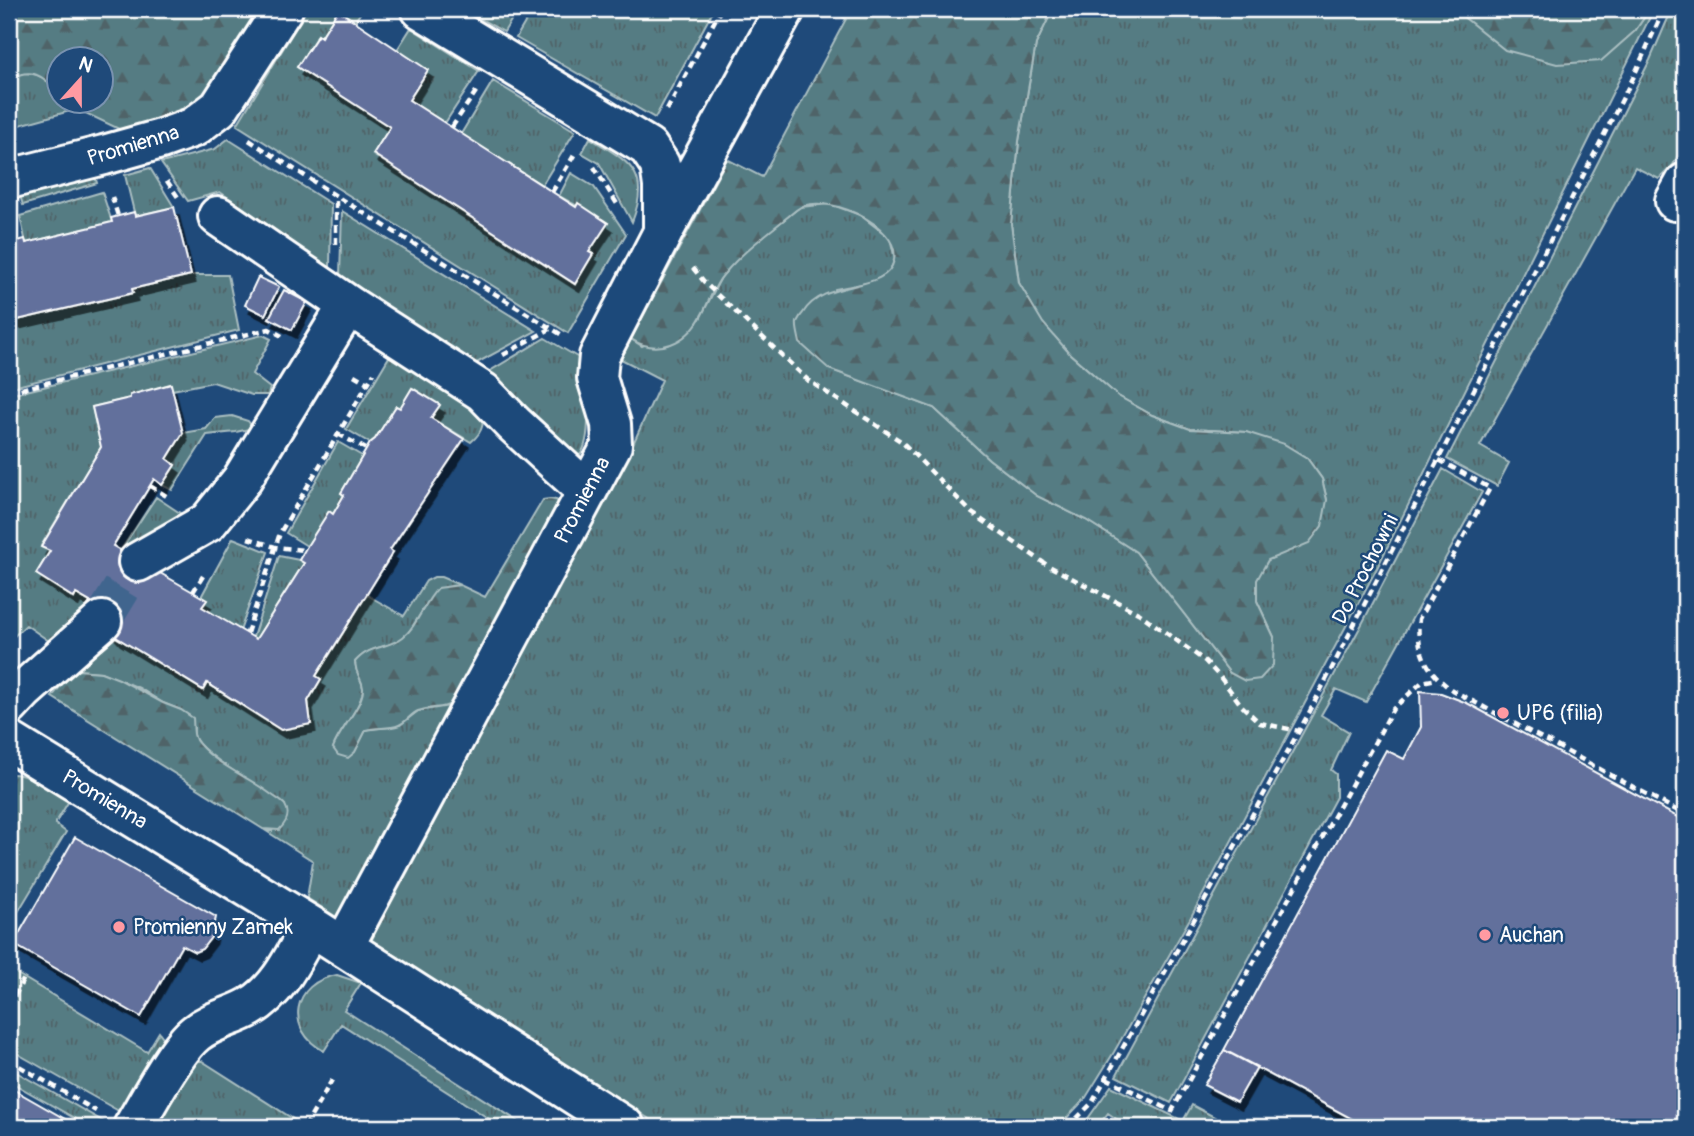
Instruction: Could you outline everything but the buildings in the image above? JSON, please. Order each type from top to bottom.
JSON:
[{"type":"street","name":"Promienna","points":[[9,179],[127,149],[194,127],[219,108],[283,9]]},
{"type":"street","points":[[421,9],[648,147],[660,165],[663,232]]},
{"type":"street","points":[[599,356],[663,232],[785,9]]},
{"type":"street","points":[[218,216],[483,392],[587,491]]},
{"type":"street","points":[[138,562],[208,522],[241,481],[348,304]]},
{"type":"street","name":"Promienna","points":[[344,946],[612,445],[611,424],[597,378],[599,356]]},
{"type":"street","points":[[9,706],[102,621]]},
{"type":"street","name":"Promienna","points":[[9,741],[344,946],[625,1127]]},
{"type":"street","points":[[117,1121],[195,1033],[211,1023],[250,1007],[266,995],[279,981],[311,926]]},
{"type":"path","points":[[648,147],[721,9]]},
{"type":"path","name":"Do Prochowni","points":[[1068,1127],[1092,1103],[1299,731],[1633,78],[1664,9]]},
{"type":"path","points":[[452,127],[478,87]]},
{"type":"path","points":[[238,133],[599,356]]},
{"type":"path","points":[[552,192],[580,145]]},
{"type":"path","points":[[575,154],[596,169],[621,210]]},
{"type":"path","points":[[9,224],[13,242]]},
{"type":"path","points":[[663,232],[706,284],[809,381],[902,442],[972,513],[1047,565],[1140,614],[1205,661],[1242,706],[1260,723],[1299,731]]},
{"type":"path","points":[[9,392],[269,329],[368,383]]},
{"type":"path","points":[[247,633],[280,533],[395,335]]},
{"type":"path","points":[[338,434],[366,449]]},
{"type":"path","points":[[1438,460],[1490,488],[1419,619],[1417,639],[1437,679],[1452,690],[1681,815]]},
{"type":"path","points":[[1106,1078],[1172,1111],[1393,709],[1422,682],[1437,679]]},
{"type":"path","points":[[9,1006],[24,978]]},
{"type":"path","points":[[9,1060],[117,1121]]},
{"type":"path","points":[[305,1127],[332,1080]]},
{"type":"green space","points":[[9,9],[260,9],[208,89],[178,112],[146,124],[121,130],[92,116],[116,116],[116,46],[46,46],[46,80],[30,73],[9,79]]},
{"type":"green space","points":[[307,9],[363,9],[355,21],[338,10],[297,67],[390,127],[373,155],[574,284],[593,255],[589,252],[608,223],[559,196],[571,173],[594,187],[626,234],[568,333],[237,125]]},
{"type":"green space","points":[[463,9],[518,9],[504,32]]},
{"type":"green space","points":[[533,9],[714,9],[655,118],[516,38]]},
{"type":"green space","points":[[828,9],[1053,9],[1036,44],[1019,141],[1011,224],[1019,283],[1043,323],[1070,354],[1118,396],[1152,415],[1190,429],[1246,432],[1284,444],[1307,458],[1322,479],[1327,500],[1322,526],[1309,543],[1268,560],[1257,580],[1257,601],[1274,637],[1273,665],[1260,679],[1245,681],[1230,673],[1136,552],[1086,520],[1037,496],[989,459],[934,408],[829,369],[800,343],[797,322],[813,302],[826,294],[880,278],[889,271],[894,260],[893,247],[886,234],[857,214],[823,204],[808,205],[796,210],[732,265],[714,288],[695,325],[680,340],[651,346],[631,339],[727,159],[762,177],[846,19]]},
{"type":"green space","points":[[1053,9],[1461,9],[1465,18],[1635,31],[1650,9],[1654,9],[1377,568],[1192,915],[1085,1099],[1058,1127],[662,1127],[371,941],[619,475],[662,380],[621,359],[631,339],[642,346],[700,319],[721,277],[743,252],[800,207],[830,204],[860,215],[890,238],[895,259],[889,273],[872,282],[835,289],[829,369],[934,408],[989,459],[1037,496],[1086,520],[1136,552],[1230,673],[1274,637],[1257,601],[1256,580],[1268,560],[1287,551],[1327,500],[1322,479],[1307,458],[1246,432],[1190,429],[1152,415],[1118,396],[1070,354],[1042,323],[1019,283],[1011,224],[1019,141],[1036,44]]},
{"type":"green space","points":[[1461,9],[1650,9],[1635,31],[1601,61],[1557,64],[1505,50],[1465,18]]},
{"type":"green space","points":[[1672,9],[1685,9],[1685,142],[1673,165],[1659,179],[1635,167],[1480,446],[1509,463],[1497,486],[1447,459],[1650,60]]},
{"type":"green space","points":[[411,28],[479,71],[445,123],[409,100],[397,50]]},
{"type":"green space","points":[[19,73],[32,74],[46,80],[46,116],[52,116],[9,128],[9,79]]},
{"type":"green space","points":[[493,81],[575,131],[542,185],[461,134]]},
{"type":"green space","points":[[590,138],[625,162],[638,179],[639,191],[632,222],[599,163],[582,153]]},
{"type":"green space","points":[[228,139],[331,204],[330,269],[220,192],[188,201],[161,163],[215,149]]},
{"type":"green space","points":[[150,168],[174,207],[135,216],[125,175]]},
{"type":"green space","points":[[94,173],[97,183],[23,205],[19,193]]},
{"type":"green space","points":[[102,192],[112,222],[26,243],[20,216]]},
{"type":"green space","points":[[342,211],[536,331],[473,365],[340,276]]},
{"type":"green space","points":[[191,275],[228,275],[239,330],[9,388],[9,322],[132,293],[132,289]]},
{"type":"green space","points":[[263,335],[271,339],[252,374],[270,388],[268,395],[252,395],[213,382],[172,390],[170,384],[131,395],[130,398],[92,407],[101,447],[41,546],[50,551],[36,574],[74,598],[76,594],[90,602],[88,606],[91,608],[56,646],[26,625],[9,641],[9,395]]},
{"type":"green space","points":[[545,338],[584,361],[588,424],[580,455],[571,456],[525,407],[485,374]]},
{"type":"green space","points":[[392,352],[480,406],[482,426],[471,442],[431,418],[439,404],[413,388],[400,408],[396,406],[370,443],[346,429]]},
{"type":"green space","points":[[232,416],[248,421],[253,428],[207,435],[172,490],[162,485],[175,465],[167,459],[183,433],[206,429],[215,418]]},
{"type":"green space","points":[[338,442],[362,456],[362,459],[341,493],[344,496],[333,514],[330,512],[307,546],[286,533]]},
{"type":"green space","points":[[1443,469],[1482,492],[1366,702],[1336,689],[1321,715],[1349,732],[1331,770],[1336,774],[1336,797],[1171,1103],[1116,1076],[1363,622]]},
{"type":"green space","points":[[156,497],[183,515],[132,558],[120,551]]},
{"type":"green space","points":[[549,499],[562,505],[456,701],[447,706],[418,711],[402,724],[366,730],[355,752],[348,758],[338,755],[333,748],[362,695],[363,688],[355,662],[366,652],[397,641],[408,633],[438,588],[460,585],[485,597],[543,500]]},
{"type":"green space","points":[[233,538],[268,552],[240,631],[202,607],[206,600],[201,597]]},
{"type":"green space","points":[[279,556],[304,563],[256,639],[253,637]]},
{"type":"green space","points":[[434,577],[460,585],[449,586],[434,595],[401,639],[368,652],[355,662],[363,688],[362,695],[333,748],[355,751],[366,730],[400,725],[418,711],[449,706],[456,701],[338,918],[307,898],[313,861],[263,829],[272,831],[285,805],[200,745],[194,737],[194,727],[181,710],[101,672],[77,670],[116,637],[203,690],[207,683],[281,730],[311,724],[308,701],[316,676],[367,595],[404,616],[426,581]]},
{"type":"green space","points":[[77,670],[101,672],[119,679],[193,718],[195,738],[207,752],[284,804],[288,815],[284,825],[279,830],[263,829],[52,697]]},
{"type":"green space","points":[[9,774],[33,779],[70,799],[55,824],[66,832],[9,927]]},
{"type":"green space","points":[[9,969],[147,1052],[159,1032],[168,1044],[124,1114],[9,1049]]},
{"type":"green space","points":[[337,975],[361,983],[344,1010],[527,1127],[502,1127],[341,1024],[324,1051],[311,1042],[299,1020],[303,997],[310,987],[322,979]]},
{"type":"green space","points":[[195,1061],[202,1061],[301,1124],[299,1127],[151,1127]]},
{"type":"green space","points":[[9,1068],[113,1127],[90,1127],[9,1081]]},
{"type":"green space","points":[[1111,1086],[1183,1121],[1192,1105],[1233,1127],[1128,1127],[1108,1113],[1097,1127],[1082,1127]]},
{"type":"tunnel","points":[[102,621],[138,562]]},
{"type":"place","name":"UP6 (filia)","points":[[1503,713]]},
{"type":"place","name":"Promienny Zamek","points":[[119,927]]},
{"type":"place","name":"Auchan","points":[[1485,935]]}]
